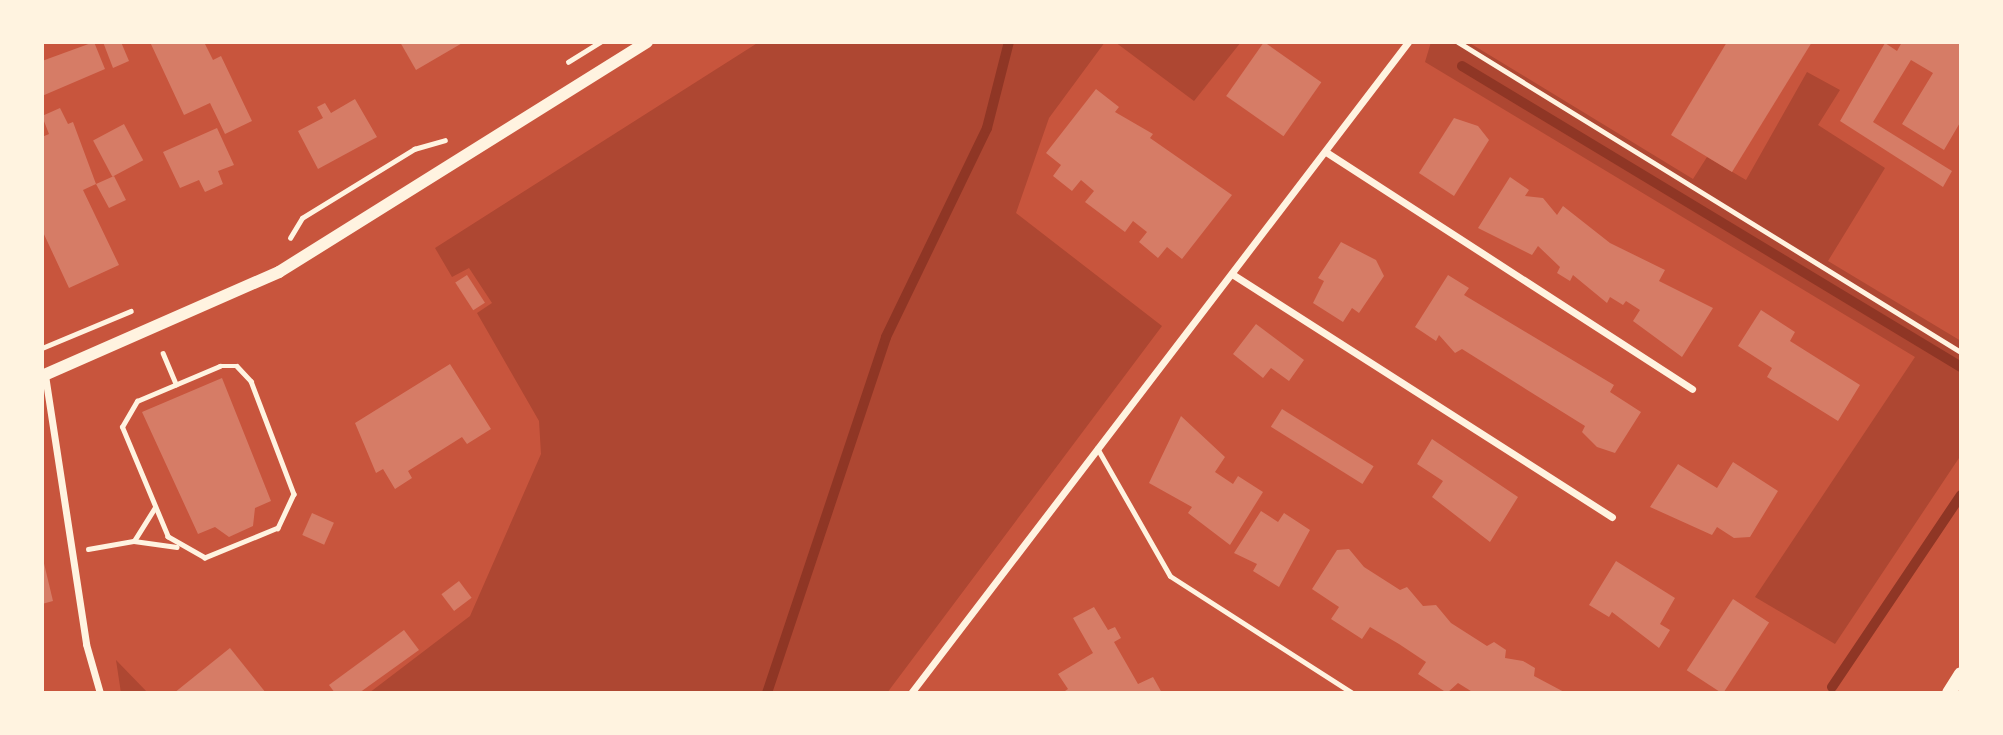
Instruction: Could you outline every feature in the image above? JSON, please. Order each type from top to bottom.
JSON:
[{"type":"main road","points":[[1949,693],[1961,674]]},
{"type":"street","points":[[100,693],[43,375],[279,272],[647,42]]},
{"type":"street","points":[[911,693],[1408,42]]},
{"type":"street","points":[[1326,152],[1692,390]]},
{"type":"street","points":[[1232,274],[1612,517]]},
{"type":"lane","points":[[1097,448],[1170,576],[1352,693]]},
{"type":"path","points":[[564,65],[600,42]]},
{"type":"path","points":[[1458,42],[1961,352]]},
{"type":"path","points":[[277,245],[302,218],[414,149],[459,132]]},
{"type":"path","points":[[42,348],[136,311]]},
{"type":"path","points":[[163,354],[176,384]]},
{"type":"path","points":[[73,551],[134,541],[177,547],[218,557],[260,540],[278,528],[294,494],[292,474],[245,371],[219,366],[137,401],[123,417],[125,437],[155,507],[177,547]]},
{"type":"path","points":[[134,541],[155,507]]},
{"type":"shaded area","points":[[759,42],[1105,42],[1049,118],[1016,213],[1162,326],[887,693],[369,693],[470,616],[541,454],[539,421],[477,313],[492,303],[469,268],[452,277],[435,248]]},
{"type":"shaded area","points":[[1115,42],[1241,42],[1194,101]]},
{"type":"shaded area","points":[[1431,42],[1468,42],[1693,179],[1707,157],[1746,180],[1807,72],[1840,90],[1818,125],[1885,168],[1828,261],[1961,341],[1961,455],[1835,644],[1755,597],[1915,357],[1425,62]]},
{"type":"shaded area","points":[[116,660],[148,693],[121,693]]},
{"type":"building","points":[[94,42],[105,69],[42,96],[42,61]]},
{"type":"building","points":[[103,42],[121,42],[129,61],[113,68]]},
{"type":"building","points":[[150,42],[204,42],[213,60],[221,56],[252,121],[225,134],[210,103],[184,115]]},
{"type":"building","points":[[400,42],[464,42],[416,70]]},
{"type":"building","points":[[1264,42],[1321,82],[1283,136],[1226,96]]},
{"type":"building","points":[[1727,42],[1812,42],[1732,172],[1671,135]]},
{"type":"building","points":[[1902,42],[1961,42],[1961,121],[1944,150],[1902,124],[1933,73],[1911,60],[1873,122],[1952,171],[1943,187],[1840,121],[1885,43],[1897,51]]},
{"type":"building","points":[[1096,89],[1119,107],[1115,112],[1153,134],[1150,138],[1232,195],[1182,259],[1167,247],[1158,258],[1139,242],[1147,232],[1133,221],[1125,232],[1085,202],[1094,191],[1081,180],[1072,191],[1053,176],[1061,165],[1046,153]]},
{"type":"building","points":[[355,99],[377,137],[318,169],[298,131],[323,118],[317,107],[325,103],[331,113]]},
{"type":"building","points":[[60,108],[68,124],[73,122],[96,184],[83,190],[119,265],[69,288],[42,230],[42,137],[49,134],[42,116]]},
{"type":"building","points":[[1454,118],[1478,126],[1489,140],[1454,196],[1419,173]]},
{"type":"building","points":[[124,124],[143,160],[112,177],[93,140]]},
{"type":"building","points":[[217,128],[234,165],[218,171],[223,184],[205,192],[199,180],[180,188],[163,152]]},
{"type":"building","points":[[114,176],[126,200],[109,208],[96,184]]},
{"type":"building","points":[[1510,177],[1529,190],[1525,196],[1543,198],[1557,215],[1563,206],[1610,243],[1665,270],[1659,281],[1713,308],[1682,357],[1633,321],[1640,310],[1626,301],[1623,305],[1610,297],[1607,303],[1573,275],[1570,281],[1557,273],[1560,267],[1538,246],[1532,255],[1478,228]]},
{"type":"building","points":[[1341,242],[1376,260],[1384,276],[1359,313],[1352,308],[1343,322],[1313,303],[1324,281],[1318,278]]},
{"type":"building","points":[[467,275],[485,303],[473,310],[455,283]]},
{"type":"building","points":[[1448,275],[1469,288],[1464,295],[1614,385],[1610,392],[1641,412],[1615,453],[1597,447],[1582,432],[1585,426],[1462,349],[1455,353],[1439,335],[1436,341],[1415,327]]},
{"type":"building","points":[[1761,310],[1795,332],[1790,341],[1860,385],[1838,421],[1767,377],[1772,368],[1738,346]]},
{"type":"building","points":[[1256,324],[1304,360],[1289,381],[1271,368],[1263,378],[1233,354]]},
{"type":"building","points":[[450,364],[491,429],[467,444],[462,437],[408,471],[412,478],[395,489],[383,469],[376,473],[355,423]]},
{"type":"building","points":[[222,378],[271,501],[255,508],[253,526],[229,537],[215,527],[198,534],[142,412]]},
{"type":"building","points":[[1282,409],[1374,466],[1362,484],[1271,427]]},
{"type":"building","points":[[1181,416],[1225,457],[1215,472],[1233,484],[1238,476],[1263,492],[1230,545],[1188,513],[1192,507],[1149,483]]},
{"type":"building","points":[[1432,439],[1518,497],[1490,542],[1432,497],[1443,481],[1417,464]]},
{"type":"building","points":[[1733,462],[1778,491],[1750,537],[1734,538],[1717,527],[1712,535],[1650,507],[1678,464],[1717,488]]},
{"type":"building","points":[[1261,511],[1278,522],[1284,513],[1310,530],[1279,587],[1253,571],[1257,564],[1234,553]]},
{"type":"building","points":[[312,513],[334,523],[324,545],[302,535]]},
{"type":"building","points":[[1349,549],[1364,567],[1400,590],[1407,587],[1423,606],[1436,605],[1451,623],[1487,646],[1494,642],[1506,650],[1505,658],[1523,661],[1535,668],[1534,676],[1566,693],[1474,693],[1458,683],[1447,693],[1418,674],[1426,662],[1399,644],[1370,627],[1362,639],[1331,619],[1339,607],[1312,589],[1337,550]]},
{"type":"building","points":[[42,555],[53,601],[42,604]]},
{"type":"building","points":[[1616,561],[1675,598],[1660,624],[1670,630],[1659,648],[1612,612],[1609,617],[1589,605]]},
{"type":"building","points":[[459,581],[472,598],[454,611],[441,594]]},
{"type":"building","points":[[1733,599],[1769,622],[1723,693],[1687,670]]},
{"type":"building","points":[[1094,607],[1108,630],[1115,627],[1121,638],[1114,642],[1138,684],[1153,677],[1162,693],[1062,693],[1068,689],[1058,674],[1093,653],[1073,618]]},
{"type":"building","points":[[404,630],[419,650],[359,693],[335,693],[329,685]]},
{"type":"building","points":[[230,648],[266,693],[174,693]]},
{"type":"waterway","points":[[767,693],[886,337],[987,128],[1009,42]]},
{"type":"waterway","points":[[1462,66],[1961,367]]},
{"type":"waterway","points":[[1832,687],[1961,495]]}]
